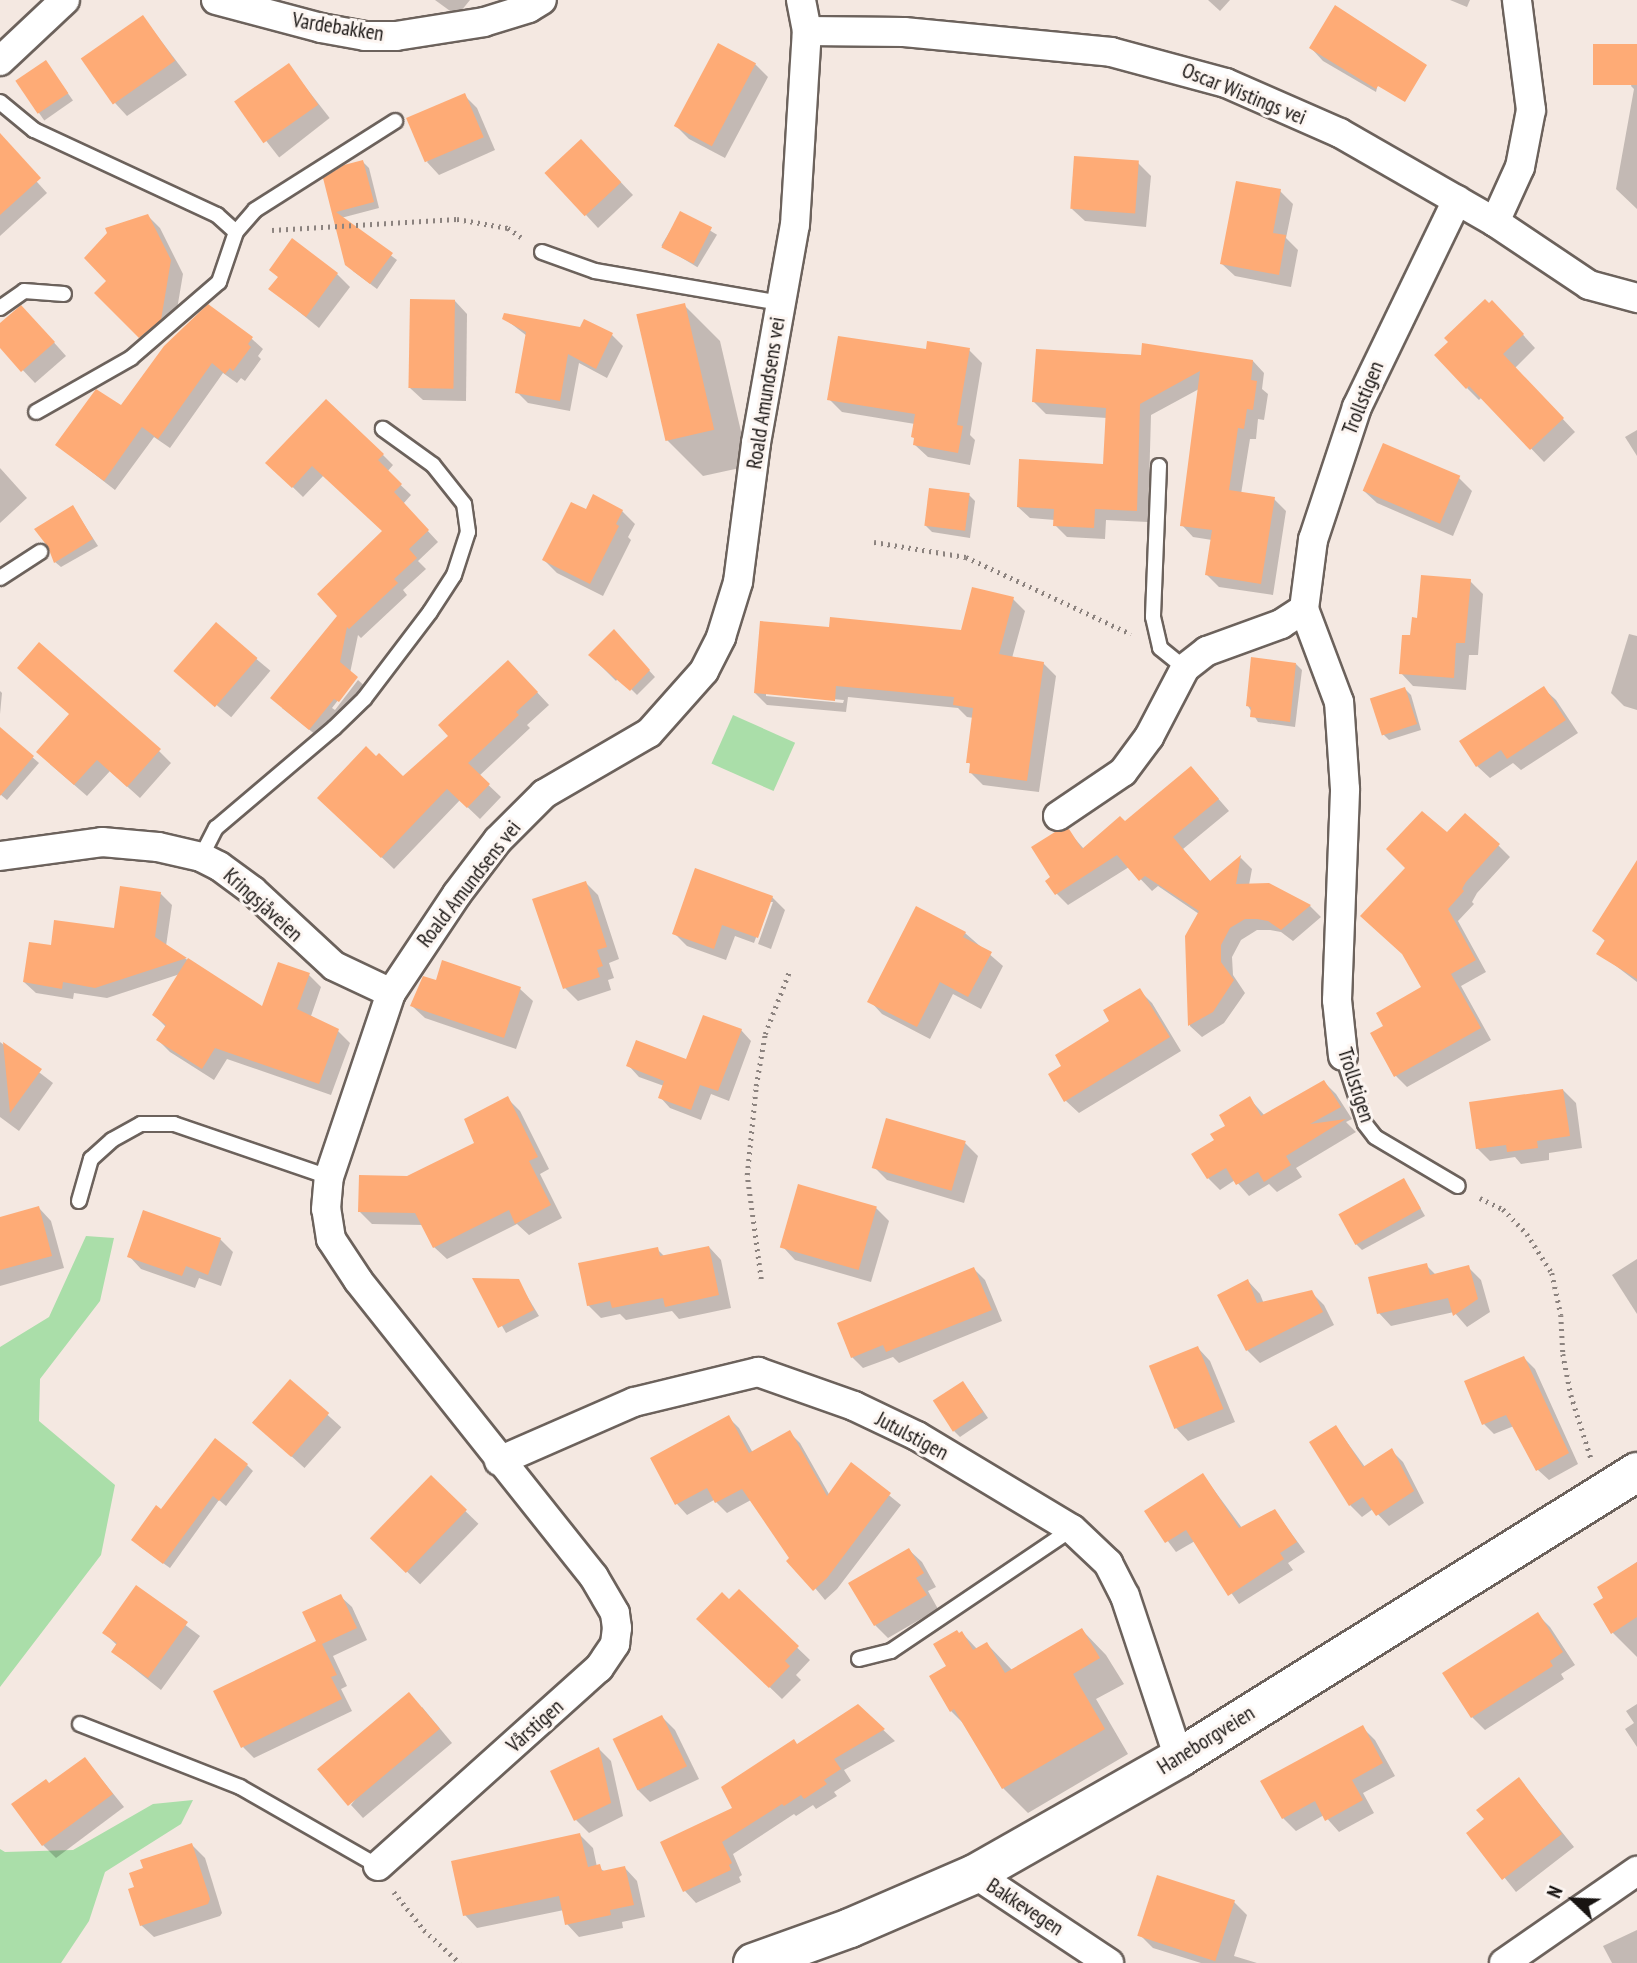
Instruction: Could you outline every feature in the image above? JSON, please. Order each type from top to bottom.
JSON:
[{"type":"street","points":[[0,61],[65,0]]},
{"type":"street","name":"Vardebakken","points":[[216,0],[321,28],[365,36],[396,36],[484,22],[529,8],[542,0]]},
{"type":"street","name":"Roald Amundsens vei","points":[[499,1461],[358,1280],[331,1238],[326,1209],[329,1177],[391,993],[419,947],[498,840],[544,794],[649,733],[704,671],[721,637],[738,582],[756,443],[795,225],[807,32],[801,0]]},
{"type":"street","points":[[1495,222],[1520,167],[1531,110],[1517,0]]},
{"type":"street","name":"Oscar Wistings vei","points":[[807,32],[904,32],[1111,52],[1170,65],[1226,83],[1340,133],[1495,222],[1589,285],[1637,298]]},
{"type":"street","name":"Trollstigen","points":[[1343,1056],[1337,1000],[1345,789],[1339,702],[1324,654],[1304,608],[1313,541],[1357,407],[1457,200]]},
{"type":"street","points":[[1058,816],[1123,772],[1149,737],[1185,668],[1207,651],[1282,624],[1304,608]]},
{"type":"street","name":"Kringsjåveien","points":[[0,856],[102,842],[158,846],[201,857],[219,866],[246,886],[334,966],[391,993]]},
{"type":"street","name":"Jutulstigen","points":[[499,1461],[634,1402],[758,1372],[854,1406],[917,1436],[1072,1529],[1108,1563],[1125,1596],[1179,1758]]},
{"type":"street","name":"Vårstigen","points":[[378,1866],[599,1668],[615,1644],[615,1613],[594,1577],[499,1461]]},
{"type":"street","name":"Haneborgveien","points":[[753,1963],[850,1928],[975,1874],[1179,1758],[1637,1472]]},
{"type":"street","points":[[1504,1963],[1637,1871]]},
{"type":"street","name":"Bakkevegen","points":[[975,1874],[1110,1963]]},
{"type":"lane","points":[[0,103],[34,130],[217,215],[236,232]]},
{"type":"lane","points":[[36,412],[131,358],[219,282],[236,232],[255,210],[394,121]]},
{"type":"lane","points":[[542,252],[595,271],[780,303]]},
{"type":"lane","points":[[0,308],[24,291],[64,294]]},
{"type":"lane","points":[[201,857],[216,828],[334,728],[363,699],[430,612],[454,575],[468,532],[464,504],[433,465],[383,429]]},
{"type":"lane","points":[[1159,466],[1153,617],[1160,648],[1185,668]]},
{"type":"lane","points":[[0,578],[40,552]]},
{"type":"lane","name":"Trollstigen","points":[[1343,1056],[1364,1124],[1375,1137],[1458,1186]]},
{"type":"lane","points":[[79,1200],[91,1159],[111,1140],[141,1124],[174,1124],[329,1177]]},
{"type":"lane","points":[[859,1659],[891,1651],[1072,1529]]},
{"type":"lane","points":[[80,1724],[240,1787],[378,1866]]},
{"type":"path","points":[[236,232],[457,219],[508,228],[542,252]]},
{"type":"path","points":[[874,542],[966,557],[1160,648]]},
{"type":"path","points":[[761,1279],[747,1175],[756,1086],[765,1034],[789,972]]},
{"type":"path","points":[[1458,1186],[1503,1209],[1527,1234],[1552,1273],[1561,1315],[1563,1354],[1571,1395],[1594,1469]]},
{"type":"path","points":[[378,1866],[424,1930],[460,1963]]},
{"type":"green space","points":[[733,715],[795,743],[774,791],[711,763]]},
{"type":"green space","points":[[86,1236],[114,1238],[100,1301],[40,1379],[39,1421],[115,1485],[101,1555],[0,1687],[0,1347],[49,1317]]},
{"type":"green space","points":[[193,1800],[181,1824],[105,1872],[89,1921],[61,1963],[0,1963],[0,1849],[5,1852],[73,1850],[153,1804]]},
{"type":"building","points":[[1335,5],[1427,65],[1405,102],[1378,86],[1376,89],[1309,48]]},
{"type":"building","points":[[143,15],[175,61],[113,104],[81,59]]},
{"type":"building","points":[[718,43],[756,63],[712,146],[674,126]]},
{"type":"building","points":[[1593,44],[1637,44],[1637,85],[1593,85]]},
{"type":"building","points":[[46,60],[68,93],[38,114],[15,81]]},
{"type":"building","points":[[289,63],[318,105],[263,143],[234,101]]},
{"type":"building","points":[[465,93],[484,137],[425,162],[406,118]]},
{"type":"building","points":[[0,133],[41,178],[0,215]]},
{"type":"building","points":[[581,139],[621,182],[585,216],[544,173]]},
{"type":"building","points":[[1074,156],[1139,161],[1135,213],[1070,209]]},
{"type":"building","points":[[363,160],[374,202],[336,212],[393,253],[370,284],[345,265],[323,178],[344,165]]},
{"type":"building","points":[[1236,181],[1281,189],[1273,233],[1286,235],[1279,275],[1220,264]]},
{"type":"building","points":[[680,211],[712,227],[693,264],[661,248]]},
{"type":"building","points":[[148,214],[171,260],[161,320],[139,338],[94,293],[106,281],[84,258],[107,233],[105,228]]},
{"type":"building","points":[[292,238],[338,273],[306,317],[268,289],[278,277],[269,270]]},
{"type":"building","points":[[410,299],[455,300],[453,389],[408,388]]},
{"type":"building","points":[[1485,299],[1489,303],[1492,300],[1524,334],[1503,354],[1564,418],[1530,450],[1469,386],[1466,389],[1434,355],[1448,342],[1444,338]]},
{"type":"building","points":[[685,303],[714,430],[666,441],[636,314]]},
{"type":"building","points":[[208,304],[253,337],[248,344],[251,347],[233,371],[230,368],[225,374],[212,363],[158,439],[142,427],[104,481],[55,445],[96,389],[121,405],[164,346]]},
{"type":"building","points":[[21,305],[55,342],[21,372],[0,348],[0,323]]},
{"type":"building","points":[[504,313],[580,327],[584,319],[613,333],[596,369],[568,354],[560,401],[515,393],[526,332],[502,319]]},
{"type":"building","points":[[838,336],[926,349],[927,341],[970,348],[957,425],[963,426],[958,453],[913,445],[914,438],[911,437],[915,414],[827,400]]},
{"type":"building","points":[[1142,343],[1253,360],[1251,380],[1257,381],[1253,410],[1247,409],[1244,429],[1238,428],[1229,490],[1275,497],[1261,584],[1205,575],[1212,530],[1180,526],[1200,371],[1140,404],[1137,511],[1095,509],[1094,528],[1053,526],[1054,509],[1017,507],[1019,459],[1103,464],[1106,408],[1032,402],[1036,349],[1141,355]]},
{"type":"building","points":[[326,399],[384,454],[378,460],[402,484],[394,492],[429,530],[409,549],[417,558],[394,579],[398,583],[349,629],[347,627],[340,662],[358,677],[339,702],[334,699],[309,730],[270,698],[337,616],[317,594],[382,531],[312,466],[292,488],[265,463]]},
{"type":"building","points":[[1383,443],[1460,476],[1440,524],[1363,491]]},
{"type":"building","points":[[929,488],[970,493],[965,531],[924,526]]},
{"type":"building","points":[[593,494],[623,510],[616,524],[619,526],[590,584],[542,560],[571,502],[586,509]]},
{"type":"building","points":[[73,505],[93,539],[54,563],[48,547],[34,529]]},
{"type":"building","points":[[1421,575],[1471,579],[1465,643],[1456,643],[1454,678],[1399,674],[1402,635],[1410,635],[1412,617],[1417,618]]},
{"type":"building","points":[[972,587],[1014,597],[999,654],[1044,662],[1027,781],[969,773],[970,763],[966,763],[973,708],[953,705],[954,697],[836,686],[835,701],[754,693],[760,621],[829,627],[830,617],[961,630]]},
{"type":"building","points":[[216,622],[258,658],[215,707],[173,671]]},
{"type":"building","points":[[614,629],[650,670],[630,691],[588,655]]},
{"type":"building","points":[[39,642],[161,749],[127,787],[97,760],[74,785],[36,752],[69,714],[17,668]]},
{"type":"building","points":[[1251,657],[1296,663],[1290,722],[1250,717],[1251,707],[1246,706]]},
{"type":"building","points":[[508,660],[538,692],[516,712],[519,715],[468,763],[490,784],[467,808],[447,789],[381,858],[317,798],[366,746],[376,756],[379,753],[403,776],[448,736],[438,725]]},
{"type":"building","points":[[1544,686],[1566,720],[1507,759],[1501,750],[1476,767],[1459,741]]},
{"type":"building","points":[[1405,687],[1417,724],[1382,736],[1370,698]]},
{"type":"building","points":[[0,727],[34,756],[0,796]]},
{"type":"building","points":[[1191,766],[1219,799],[1173,837],[1210,881],[1241,855],[1236,884],[1269,883],[1311,905],[1281,930],[1268,921],[1257,919],[1245,919],[1230,928],[1221,945],[1221,962],[1234,980],[1213,1012],[1188,1026],[1185,936],[1199,911],[1145,876],[1139,881],[1117,855],[1055,895],[1045,881],[1050,877],[1031,847],[1055,832],[1069,829],[1082,849],[1120,816],[1125,821]]},
{"type":"building","points":[[1422,811],[1447,832],[1465,813],[1500,844],[1466,882],[1462,889],[1464,891],[1448,909],[1476,960],[1451,974],[1481,1028],[1394,1077],[1370,1033],[1383,1026],[1376,1013],[1421,987],[1402,954],[1360,916],[1405,868],[1386,849]]},
{"type":"building","points":[[1637,860],[1637,979],[1596,954],[1605,940],[1592,931]]},
{"type":"building","points":[[695,868],[773,896],[758,938],[722,925],[714,949],[672,934]]},
{"type":"building","points":[[586,881],[607,947],[597,950],[603,966],[597,968],[600,977],[563,989],[532,899]]},
{"type":"building","points":[[120,886],[161,892],[155,937],[187,958],[95,988],[63,982],[62,989],[23,982],[29,942],[51,945],[54,920],[114,928]]},
{"type":"building","points":[[916,906],[966,932],[963,937],[992,952],[968,997],[940,982],[917,1027],[867,1002]]},
{"type":"building","points":[[188,958],[262,1006],[278,962],[310,973],[297,1009],[339,1029],[319,1084],[215,1048],[202,1069],[156,1040],[166,1025],[152,1015]]},
{"type":"building","points":[[442,960],[521,987],[504,1038],[410,1006],[423,976],[436,980]]},
{"type":"building","points":[[1140,988],[1170,1037],[1064,1102],[1048,1074],[1061,1066],[1055,1055],[1109,1021],[1103,1010]]},
{"type":"building","points":[[703,1015],[742,1029],[718,1091],[700,1085],[691,1110],[658,1098],[664,1081],[626,1066],[636,1040],[686,1059]]},
{"type":"building","points":[[3,1042],[42,1069],[10,1113]]},
{"type":"building","points":[[1324,1080],[1341,1107],[1310,1124],[1346,1119],[1286,1156],[1291,1165],[1264,1182],[1258,1172],[1236,1185],[1226,1168],[1207,1179],[1191,1154],[1214,1140],[1210,1134],[1225,1126],[1219,1115],[1250,1096],[1261,1116]]},
{"type":"building","points":[[1563,1089],[1570,1136],[1537,1141],[1538,1148],[1507,1152],[1506,1145],[1476,1149],[1469,1102]]},
{"type":"building","points":[[508,1096],[538,1157],[529,1161],[551,1205],[515,1224],[509,1210],[433,1248],[415,1213],[358,1212],[359,1175],[407,1176],[474,1143],[464,1119]]},
{"type":"building","points":[[886,1118],[966,1141],[951,1191],[872,1168]]},
{"type":"building","points":[[1404,1178],[1421,1209],[1355,1245],[1338,1214]]},
{"type":"building","points":[[798,1184],[877,1207],[859,1270],[780,1247]]},
{"type":"building","points":[[39,1206],[52,1256],[0,1270],[0,1217]]},
{"type":"building","points":[[143,1210],[221,1238],[208,1275],[186,1266],[182,1276],[127,1257]]},
{"type":"building","points":[[709,1246],[719,1295],[665,1307],[663,1298],[612,1308],[610,1301],[587,1306],[578,1263],[658,1247],[660,1256]]},
{"type":"building","points":[[1427,1263],[1430,1275],[1469,1265],[1478,1299],[1453,1316],[1448,1298],[1377,1314],[1368,1277]]},
{"type":"building","points":[[974,1267],[992,1310],[886,1352],[883,1345],[851,1358],[837,1323]]},
{"type":"building","points":[[472,1278],[519,1279],[534,1310],[498,1328]]},
{"type":"building","points":[[1248,1279],[1257,1303],[1312,1290],[1323,1312],[1246,1351],[1217,1295]]},
{"type":"building","points":[[1198,1346],[1223,1409],[1174,1429],[1149,1366]]},
{"type":"building","points":[[1524,1356],[1569,1453],[1536,1471],[1506,1415],[1482,1425],[1464,1381]]},
{"type":"building","points":[[290,1379],[329,1413],[291,1457],[252,1423]]},
{"type":"building","points":[[963,1381],[983,1412],[953,1432],[933,1401]]},
{"type":"building","points":[[729,1415],[749,1453],[790,1430],[827,1496],[851,1462],[891,1493],[827,1578],[813,1591],[786,1561],[789,1558],[742,1489],[715,1503],[707,1488],[675,1505],[650,1458]]},
{"type":"building","points":[[1336,1425],[1363,1467],[1392,1448],[1414,1491],[1376,1516],[1363,1497],[1349,1506],[1309,1442]]},
{"type":"building","points":[[215,1438],[248,1464],[219,1501],[213,1496],[163,1564],[131,1540],[156,1505],[161,1509]]},
{"type":"building","points":[[1203,1473],[1239,1528],[1275,1509],[1297,1542],[1280,1553],[1284,1559],[1228,1596],[1186,1530],[1165,1543],[1144,1511]]},
{"type":"building","points":[[431,1475],[467,1510],[406,1573],[370,1538]]},
{"type":"building","points":[[909,1548],[924,1573],[916,1578],[927,1595],[874,1626],[848,1583]]},
{"type":"building","points":[[1637,1562],[1637,1617],[1611,1634],[1593,1604],[1603,1598],[1597,1587]]},
{"type":"building","points":[[136,1585],[188,1622],[148,1678],[111,1652],[117,1643],[102,1633]]},
{"type":"building","points":[[739,1589],[799,1646],[785,1661],[790,1666],[769,1688],[696,1619],[722,1592],[729,1599]]},
{"type":"building","points":[[341,1594],[357,1628],[322,1644],[337,1675],[331,1677],[342,1699],[241,1748],[213,1691],[316,1641],[302,1612]]},
{"type":"building","points":[[1538,1612],[1563,1652],[1550,1661],[1553,1666],[1471,1718],[1442,1673]]},
{"type":"building","points":[[1082,1628],[1100,1658],[1073,1674],[1105,1729],[1002,1789],[954,1709],[950,1712],[929,1676],[946,1666],[933,1644],[957,1630],[959,1633],[962,1631],[973,1650],[987,1642],[1005,1673]]},
{"type":"building","points":[[409,1692],[440,1729],[348,1806],[317,1769]]},
{"type":"building","points":[[858,1704],[885,1729],[834,1759],[841,1769],[824,1780],[827,1784],[804,1799],[801,1795],[784,1806],[782,1804],[722,1842],[732,1863],[729,1865],[731,1870],[683,1892],[660,1842],[732,1808],[721,1787],[794,1739],[797,1744]]},
{"type":"building","points":[[662,1715],[687,1766],[638,1790],[613,1739]]},
{"type":"building","points":[[1363,1725],[1383,1763],[1352,1780],[1363,1800],[1325,1821],[1315,1801],[1282,1819],[1260,1781]]},
{"type":"building","points":[[599,1747],[611,1803],[574,1821],[550,1771]]},
{"type":"building","points":[[85,1757],[113,1794],[42,1846],[11,1804],[46,1779],[49,1783]]},
{"type":"building","points":[[1519,1777],[1562,1834],[1502,1880],[1466,1833],[1484,1819],[1476,1810]]},
{"type":"building","points":[[580,1833],[588,1867],[600,1864],[602,1871],[625,1866],[634,1905],[610,1910],[611,1915],[565,1925],[559,1896],[463,1916],[451,1861]]},
{"type":"building","points":[[192,1843],[210,1899],[208,1904],[140,1926],[128,1889],[134,1887],[129,1873],[143,1868],[140,1860]]},
{"type":"building","points":[[1157,1875],[1235,1900],[1215,1961],[1137,1936]]}]
